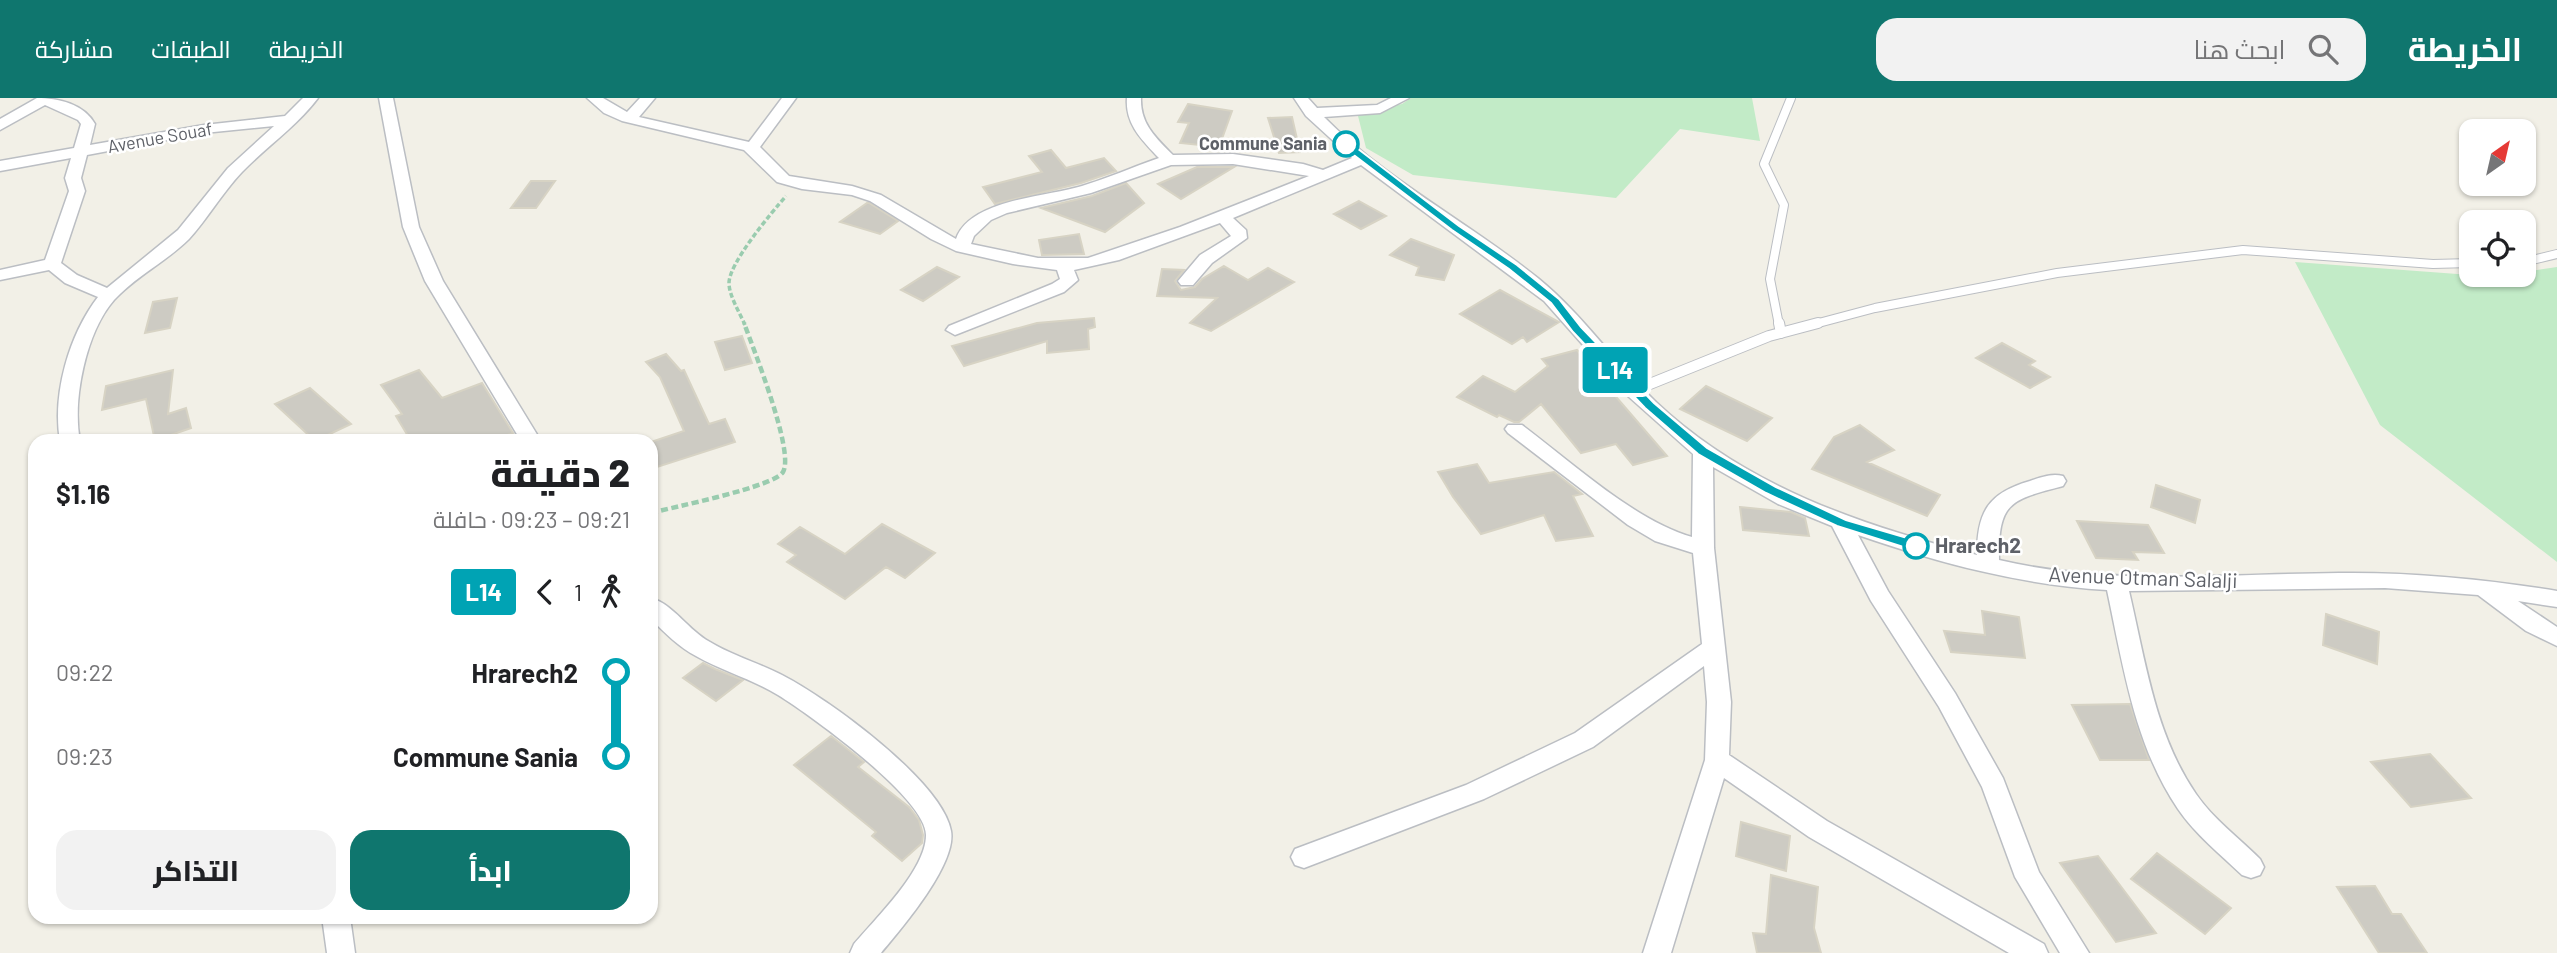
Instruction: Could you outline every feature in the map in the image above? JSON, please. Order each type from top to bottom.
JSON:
[{"type":"street","points":[[67,434],[75,369],[97,309],[109,295],[181,237],[228,178],[311,98]]},
{"type":"street","points":[[386,98],[411,227],[434,281],[527,434]]},
{"type":"street","points":[[594,98],[605,108],[630,118],[752,148],[770,170],[782,178],[862,193],[888,203],[925,231],[962,247],[1025,261],[1064,265],[1112,257],[1223,218],[1362,159]]},
{"type":"street","points":[[630,118],[648,98]]},
{"type":"street","points":[[752,148],[789,98]]},
{"type":"street","points":[[1134,98],[1132,109],[1136,123],[1169,160]]},
{"type":"street","name":"Avenue Otman Salalji","points":[[1301,98],[1311,113],[1362,159],[1513,267],[1555,301],[1577,330],[1635,390],[1703,451],[1771,490],[1841,523],[1988,566],[2070,580],[2360,580],[2484,587],[2557,599]]},
{"type":"street","points":[[1311,113],[1380,109],[1402,98]]},
{"type":"street","points":[[0,127],[24,109],[45,99],[84,117],[88,124],[73,178],[76,191],[52,264]]},
{"type":"street","name":"Avenue Souaf","points":[[0,166],[204,129],[289,120]]},
{"type":"street","points":[[962,247],[966,234],[985,217],[1002,209],[1085,190],[1169,160],[1233,159],[1280,164],[1323,175]]},
{"type":"street","points":[[1187,281],[1206,259],[1239,239],[1240,234],[1223,218]]},
{"type":"street","points":[[52,264],[71,279],[109,295]]},
{"type":"street","points":[[0,275],[52,264]]},
{"type":"street","points":[[955,330],[1058,288],[1069,280],[1064,265]]},
{"type":"street","points":[[1516,429],[1635,520],[1662,536],[1703,548]]},
{"type":"street","points":[[1657,953],[1717,760],[1719,702],[1716,646],[1703,548],[1703,451]]},
{"type":"street","points":[[1988,566],[1993,512],[2018,492],[2056,481]]},
{"type":"street","points":[[1841,523],[1879,595],[1947,700],[1994,785],[2028,877],[2075,953]]},
{"type":"street","points":[[2116,582],[2144,703],[2174,783],[2201,819],[2251,867]]},
{"type":"street","points":[[2484,587],[2534,625],[2557,637]]},
{"type":"street","points":[[658,612],[691,642],[785,688],[851,734],[902,779],[933,816],[939,831],[936,852],[909,898],[864,953]]},
{"type":"street","points":[[1304,857],[1475,792],[1584,740],[1716,646]]},
{"type":"street","points":[[1717,760],[1818,829],[2034,953]]},
{"type":"street","points":[[337,924],[341,953]]},
{"type":"lane","points":[[1781,333],[1770,279],[1784,205],[1764,164],[1791,98]]},
{"type":"lane","points":[[1635,390],[1781,333],[1875,308],[2057,273],[2243,250],[2459,264]]},
{"type":"lane","points":[[2536,259],[2557,254]]},
{"type":"path","points":[[658,511],[754,487],[777,478],[783,471],[787,455],[764,376],[729,284],[730,272],[773,210],[799,183]]},
{"type":"green space","points":[[1411,98],[1752,98],[1760,141],[1680,129],[1616,198],[1413,175],[1366,148],[1357,112],[1402,104]]},
{"type":"green space","points":[[2295,262],[2459,274],[2459,287],[2536,287],[2536,270],[2557,267],[2557,562],[2380,425]]},
{"type":"building","points":[[1188,104],[1232,111],[1219,147],[1180,143],[1189,123],[1178,122]]},
{"type":"building","points":[[1292,117],[1300,152],[1279,153],[1268,118]]},
{"type":"building","points":[[1051,150],[1066,168],[1104,158],[1116,171],[1081,183],[995,204],[983,187],[1042,172],[1029,156]]},
{"type":"building","points":[[1197,167],[1234,167],[1181,199],[1158,184]]},
{"type":"building","points":[[531,181],[555,181],[536,208],[511,208]]},
{"type":"building","points":[[1126,183],[1144,203],[1105,232],[1041,208],[1092,196]]},
{"type":"building","points":[[1359,201],[1386,216],[1361,229],[1334,214]]},
{"type":"building","points":[[867,203],[898,221],[880,234],[840,222]]},
{"type":"building","points":[[1079,234],[1084,254],[1042,255],[1039,240]]},
{"type":"building","points":[[1411,239],[1454,255],[1444,280],[1416,275],[1419,267],[1390,255]]},
{"type":"building","points":[[1224,266],[1248,280],[1268,268],[1294,282],[1211,331],[1190,323],[1217,298],[1157,296],[1162,269],[1184,270],[1175,281],[1181,290],[1195,287],[1202,279]]},
{"type":"building","points":[[937,267],[959,277],[923,301],[901,290]]},
{"type":"building","points":[[1500,290],[1559,322],[1527,342],[1523,337],[1512,344],[1460,314]]},
{"type":"building","points":[[177,298],[170,328],[145,333],[153,302]]},
{"type":"building","points":[[1094,318],[1095,327],[1088,329],[1089,349],[1047,353],[1047,341],[964,366],[952,346],[1037,323]]},
{"type":"building","points":[[742,336],[752,363],[725,370],[715,342]]},
{"type":"building","points":[[2002,343],[2035,361],[2029,365],[2050,377],[2030,388],[1976,358]]},
{"type":"building","points":[[1577,350],[1667,456],[1633,465],[1616,444],[1581,453],[1541,404],[1519,422],[1514,422],[1499,415],[1497,417],[1457,397],[1483,376],[1515,392],[1548,366],[1542,359]]},
{"type":"building","points":[[666,354],[681,371],[684,370],[709,424],[725,419],[735,442],[658,467],[658,440],[684,431],[660,377],[646,362]]},
{"type":"building","points":[[173,370],[168,414],[186,408],[191,428],[174,434],[154,434],[146,399],[102,410],[106,386]]},
{"type":"building","points":[[419,370],[442,398],[482,383],[513,433],[407,434],[396,416],[402,414],[381,385]]},
{"type":"building","points":[[1706,386],[1772,418],[1747,441],[1680,409]]},
{"type":"building","points":[[310,388],[351,424],[330,434],[307,434],[275,404]]},
{"type":"building","points":[[1860,425],[1894,450],[1867,462],[1940,495],[1927,516],[1812,469],[1834,437]]},
{"type":"building","points":[[1477,464],[1489,483],[1554,472],[1582,494],[1573,496],[1593,536],[1556,541],[1544,515],[1481,534],[1438,472]]},
{"type":"building","points":[[2156,485],[2200,500],[2195,523],[2151,507]]},
{"type":"building","points":[[1740,507],[1791,512],[1805,518],[1809,536],[1743,530]]},
{"type":"building","points":[[2077,521],[2148,525],[2164,553],[2133,552],[2138,560],[2096,558]]},
{"type":"building","points":[[882,524],[935,553],[905,578],[886,567],[845,599],[787,562],[796,555],[778,544],[800,527],[845,554]]},
{"type":"building","points":[[1982,611],[2019,617],[2025,658],[1951,652],[1944,631],[1985,635]]},
{"type":"building","points":[[2326,614],[2379,632],[2377,664],[2323,645]]},
{"type":"building","points":[[703,663],[743,680],[716,701],[683,678]]},
{"type":"building","points":[[2130,704],[2149,760],[2100,760],[2072,705]]},
{"type":"building","points":[[831,736],[864,762],[858,767],[909,807],[919,820],[922,843],[902,861],[872,836],[876,832],[794,765]]},
{"type":"building","points":[[2430,754],[2471,798],[2411,807],[2371,762]]},
{"type":"building","points":[[1741,822],[1790,836],[1786,871],[1736,856]]},
{"type":"building","points":[[2157,853],[2231,908],[2205,934],[2131,879]]},
{"type":"building","points":[[2098,856],[2156,933],[2116,942],[2060,863]]},
{"type":"building","points":[[1771,875],[1818,887],[1814,928],[1821,953],[1757,953],[1753,933],[1766,934]]},
{"type":"building","points":[[2375,886],[2392,914],[2401,914],[2427,953],[2379,953],[2337,887]]},
{"type":"bus line","name":"L14","points":[[1346,144],[1362,159],[1513,267],[1555,301],[1577,330],[1650,406],[1703,451],[1771,490],[1841,523],[1916,546]]},
{"type":"place","name":"Commune Sania","points":[[1346,144]]},
{"type":"place","name":"Hrarech2","points":[[1916,546]]}]
